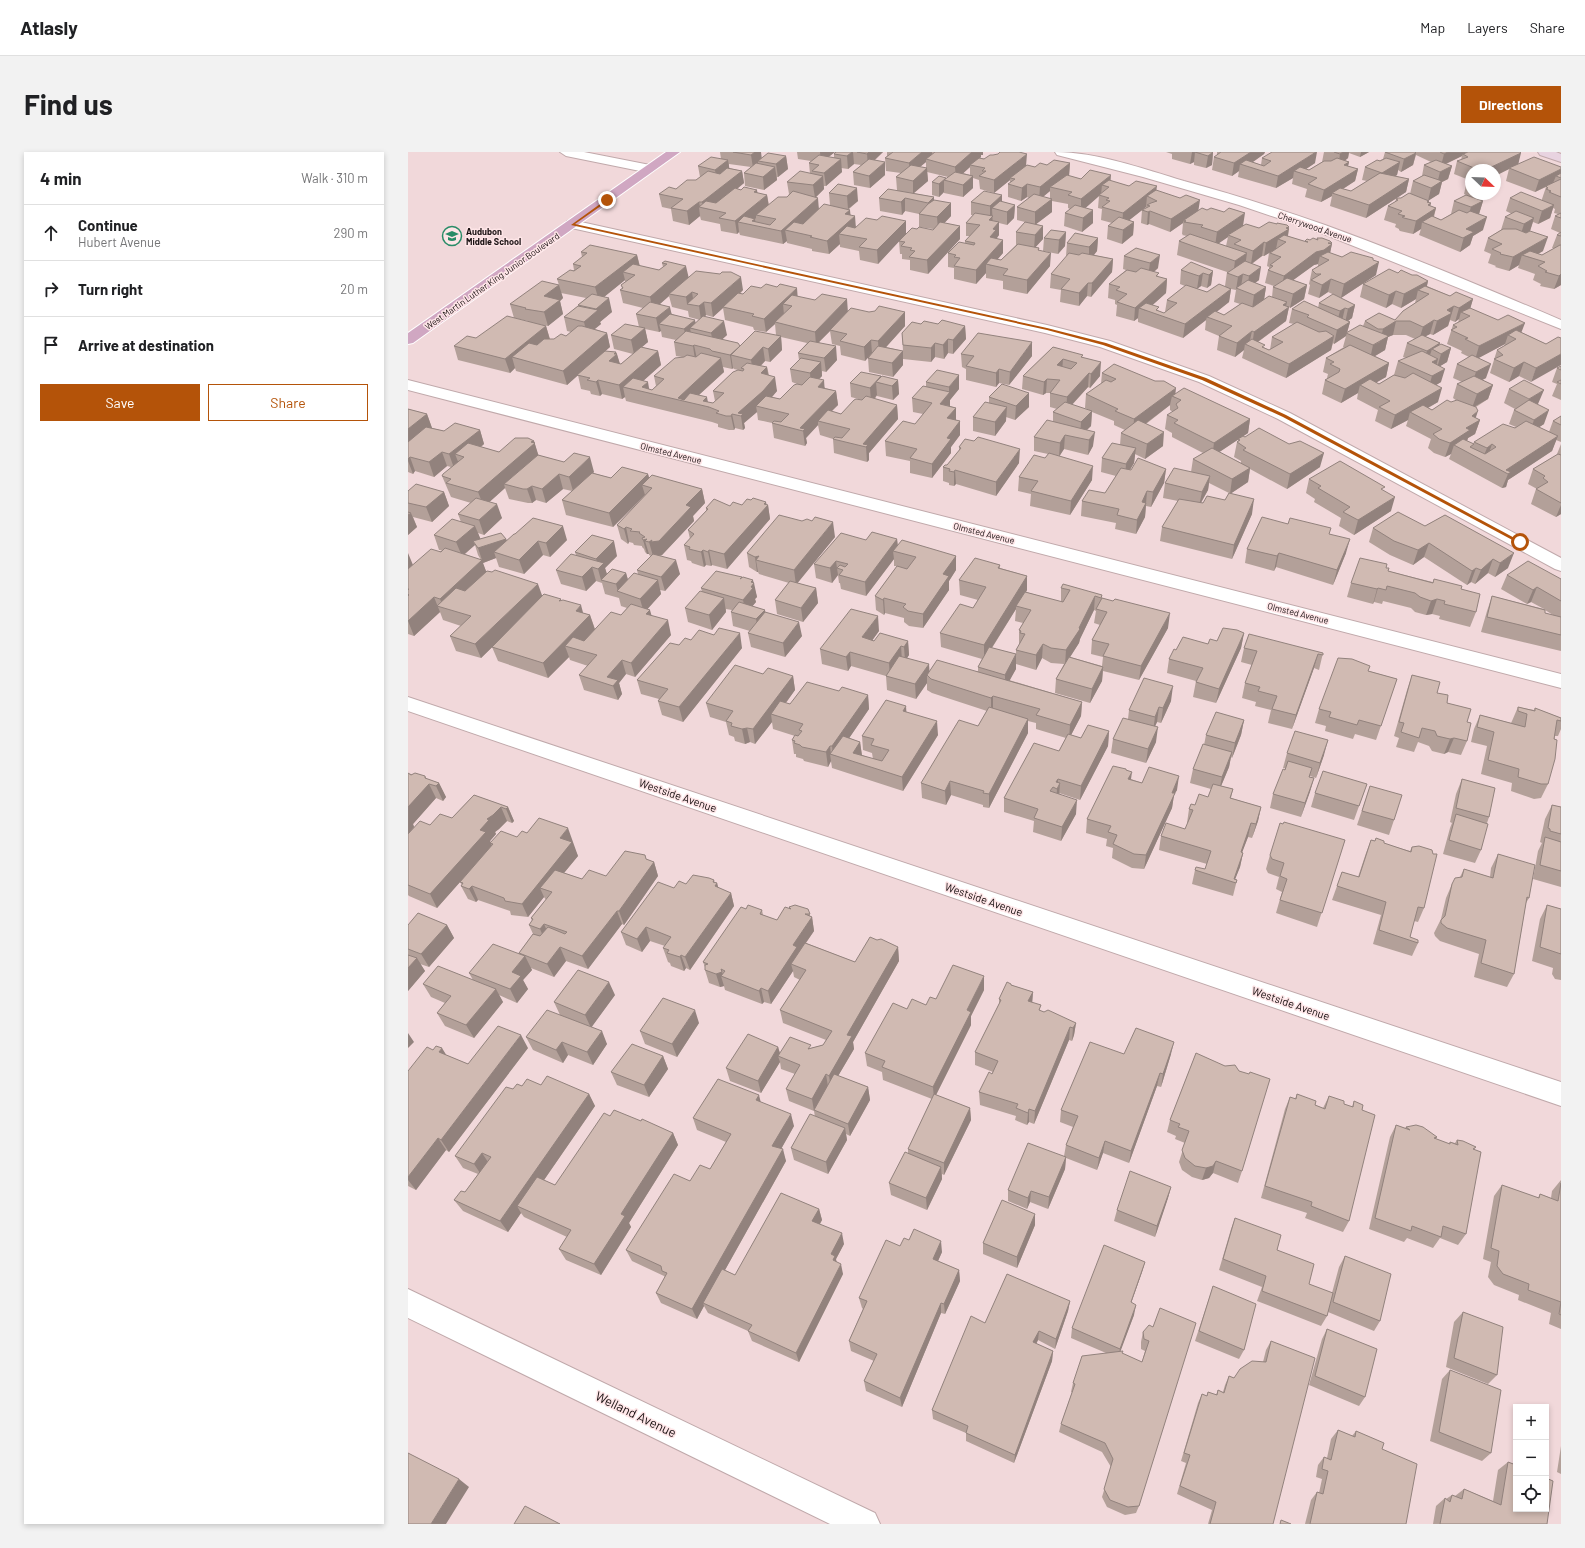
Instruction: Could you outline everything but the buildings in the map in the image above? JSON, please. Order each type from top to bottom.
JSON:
[{"type":"main road","name":"West Martin Luther King Junior Boulevard","points":[[408,340],[674,152]]},
{"type":"street","points":[[566,152],[650,169]]},
{"type":"street","name":"Cherrywood Avenue","points":[[1060,152],[1155,176],[1244,202],[1321,228],[1412,263],[1561,325]]},
{"type":"street","points":[[1544,152],[1561,158]]},
{"type":"street","points":[[572,224],[1047,329],[1112,346],[1204,379],[1284,416],[1561,564]]},
{"type":"street","name":"Olmsted Avenue","points":[[408,385],[1561,681]]},
{"type":"street","name":"Westside Avenue","points":[[408,704],[1561,1094]]},
{"type":"street","name":"Welland Avenue","points":[[408,1303],[864,1524]]},
{"type":"place","name":"Audubon Middle School","points":[[452,236]]},
{"type":"route","points":[[607,200],[572,224],[1047,329],[1105,344],[1204,379],[1284,416],[1520,542]]}]
